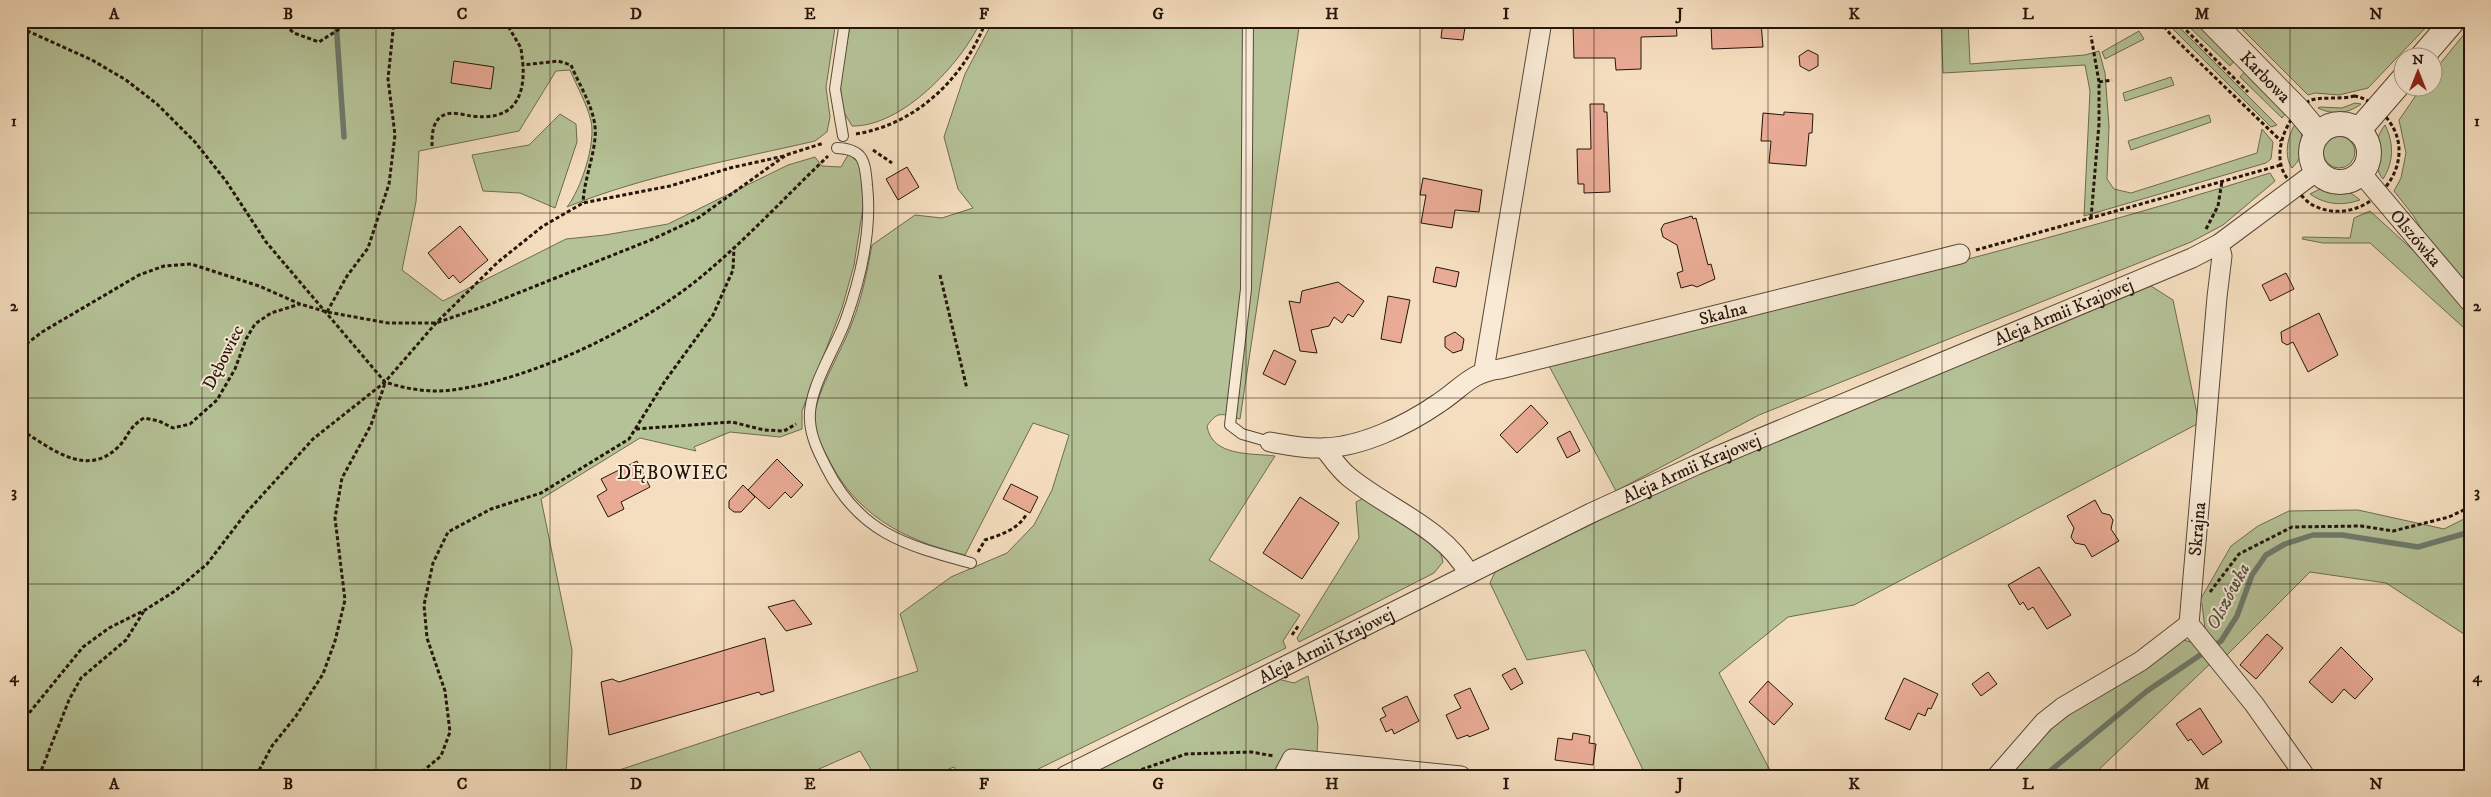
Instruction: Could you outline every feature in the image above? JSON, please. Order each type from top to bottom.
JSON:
[{"type":"street","points":[[1484,370],[1542,21]]},
{"type":"street","name":"Karbowa","points":[[2212,21],[2288,120],[2318,134]]},
{"type":"street","points":[[2430,48],[2453,21]]},
{"type":"street","points":[[2358,130],[2394,89]]},
{"type":"street","points":[[2337,124],[2344,124],[2358,130],[2368,148],[2368,162],[2360,173],[2354,178],[2338,182],[2323,177],[2317,171],[2311,157],[2311,149],[2318,134],[2337,124]]},
{"type":"street","name":"Aleja Armii Krajowej","points":[[1065,776],[1591,513],[1673,475],[2168,269],[2220,244],[2317,171]]},
{"type":"street","name":"Olszówka","points":[[2360,173],[2470,302]]},
{"type":"street","name":"Skrajna","points":[[2189,620],[2222,256],[2220,244]]},
{"type":"street","name":"Skalna","points":[[1270,442],[1324,448],[1363,440],[1408,421],[1440,403],[1484,370],[1500,369],[1960,254]]},
{"type":"street","points":[[1324,448],[1350,478],[1441,541],[1455,554],[1468,574]]},
{"type":"street","points":[[1997,776],[2044,722],[2063,708],[2141,661],[2189,620],[2216,658],[2254,704],[2305,776]]},
{"type":"street","points":[[1287,769],[1461,776]]},
{"type":"lane","points":[[843,136],[835,89],[845,21]]},
{"type":"lane","points":[[1248,21],[1246,289],[1230,425],[1242,434],[1270,442]]},
{"type":"lane","points":[[837,148],[853,151],[863,159],[868,196],[867,228],[858,280],[846,319],[817,386],[810,409],[810,428],[816,447],[835,485],[850,505],[875,527],[913,547],[971,563]]},
{"type":"path","points":[[280,21],[294,33],[319,42],[352,21]]},
{"type":"path","points":[[327,312],[346,276],[368,248],[389,184],[395,135],[388,79],[394,21]]},
{"type":"path","points":[[432,146],[432,131],[436,122],[444,115],[453,113],[483,118],[499,116],[509,110],[521,96],[524,81],[521,48],[505,21]]},
{"type":"path","points":[[21,723],[83,647],[109,628],[145,610],[175,591],[206,564],[246,513],[313,439],[385,382],[436,322],[498,262],[535,232],[564,212],[583,203],[670,186],[730,168],[786,155],[843,136],[875,131],[904,119],[926,104],[948,84],[964,62],[986,21]]},
{"type":"path","points":[[2160,21],[2171,36],[2281,141]]},
{"type":"path","points":[[2176,21],[2252,96]]},
{"type":"path","points":[[21,28],[92,60],[126,80],[157,104],[195,142],[226,181],[266,242],[385,382],[408,389],[452,390],[516,375],[576,353],[654,311],[696,280],[837,148]]},
{"type":"path","points":[[2091,36],[2099,82],[2099,124],[2091,218]]},
{"type":"path","points":[[523,65],[558,61],[571,65],[591,111],[595,137],[584,188],[583,203]]},
{"type":"path","points":[[2099,82],[2112,80]]},
{"type":"path","points":[[1960,254],[2282,165],[2281,141],[2288,120],[2311,100],[2343,99],[2354,96],[2363,97],[2394,125],[2399,151],[2394,177],[2378,194],[2362,205],[2351,209],[2329,211],[2316,207],[2306,200],[2295,188]]},
{"type":"path","points":[[21,348],[42,332],[139,275],[164,266],[192,264],[259,286],[300,304],[327,312],[388,322],[436,322],[488,305],[609,258],[698,218],[786,155]]},
{"type":"path","points":[[2202,237],[2218,206],[2222,181]]},
{"type":"path","points":[[417,776],[440,756],[450,732],[445,691],[427,638],[424,605],[433,563],[448,532],[491,509],[541,493],[629,439],[665,382],[713,315],[733,270],[734,246]]},
{"type":"path","points":[[940,275],[967,388]]},
{"type":"path","name":"Dębowiec","points":[[21,433],[26,433],[54,451],[76,461],[103,458],[117,448],[132,426],[144,418],[159,421],[173,428],[190,424],[217,400],[235,370],[246,339],[255,324],[271,313],[300,304]]},
{"type":"path","points":[[256,776],[272,746],[296,716],[322,674],[335,641],[345,600],[335,518],[342,478],[371,425],[385,382]]},
{"type":"path","points":[[635,429],[732,422],[764,430],[784,431],[795,425],[810,409]]},
{"type":"path","points":[[2189,620],[2226,574],[2239,554],[2292,527],[2361,526],[2394,531],[2449,517],[2470,507]]},
{"type":"path","points":[[971,563],[985,540],[1006,533],[1022,521],[1026,515]]},
{"type":"path","points":[[39,776],[69,700],[81,678],[126,640],[145,610]]},
{"type":"path","points":[[1292,635],[1299,625]]},
{"type":"path","points":[[1123,776],[1186,754],[1251,752],[1287,769]]},
{"type":"green space","points":[[21,21],[836,21],[826,87],[830,117],[827,132],[815,141],[659,177],[567,207],[577,189],[586,166],[592,131],[587,108],[570,70],[556,71],[519,131],[419,151],[416,202],[402,270],[443,301],[566,239],[605,235],[668,224],[788,165],[815,157],[822,166],[841,167],[848,155],[859,158],[865,195],[854,265],[842,308],[802,411],[802,429],[780,437],[730,432],[694,447],[696,451],[640,438],[541,499],[572,650],[566,776],[21,776]]},
{"type":"green space","points":[[851,21],[981,21],[972,38],[945,73],[910,105],[871,124],[852,126],[842,109],[840,80]]},
{"type":"green space","points":[[993,21],[1300,21],[1240,419],[1218,415],[1207,426],[1210,436],[1224,448],[1234,452],[1275,456],[1209,560],[1300,615],[1283,641],[1286,648],[1024,776],[959,776],[954,767],[931,776],[875,776],[860,751],[803,776],[601,776],[918,671],[900,614],[951,577],[1007,553],[1034,525],[1052,490],[1069,435],[1033,423],[965,555],[942,549],[901,532],[882,521],[866,508],[837,475],[820,443],[814,419],[823,386],[856,314],[872,245],[915,215],[942,218],[973,208],[958,189],[944,137],[965,74]]},
{"type":"green space","points":[[1941,21],[1968,21],[1970,64],[2085,55],[2099,51],[2105,73],[2109,126],[2107,179],[2114,189],[2131,193],[2257,153],[2262,129],[2273,142],[2271,159],[2266,163],[2084,216],[2090,91],[2085,65],[1943,73]]},
{"type":"green space","points":[[2165,21],[2173,21],[2277,125],[2271,127]]},
{"type":"green space","points":[[2183,21],[2197,21],[2235,60],[2230,66]]},
{"type":"green space","points":[[2234,21],[2432,21],[2406,48],[2394,48],[2394,61],[2368,88],[2339,95],[2315,93],[2308,95]]},
{"type":"green space","points":[[2470,27],[2470,292],[2425,235],[2413,215],[2394,191],[2401,178],[2406,153],[2399,120],[2414,98],[2444,98],[2444,59]]},
{"type":"green space","points":[[2139,31],[2144,39],[2105,59],[2102,52]]},
{"type":"green space","points":[[2246,70],[2287,112],[2282,118],[2240,77]]},
{"type":"green space","points":[[2171,77],[2174,85],[2125,101],[2123,93]]},
{"type":"green space","points":[[2355,103],[2361,104],[2345,112],[2329,112],[2318,108],[2342,108]]},
{"type":"green space","points":[[560,114],[576,124],[577,142],[555,208],[520,193],[483,191],[472,155],[529,145]]},
{"type":"green space","points":[[2209,115],[2211,122],[2131,150],[2128,141]]},
{"type":"green space","points":[[2296,123],[2302,135],[2303,146],[2297,163],[2292,168],[2287,151],[2291,133]]},
{"type":"green space","points":[[2385,125],[2392,152],[2387,173],[2383,179],[2379,173],[2375,152],[2378,138]]},
{"type":"green space","points":[[2339,136],[2345,137],[2350,141],[2354,146],[2354,158],[2350,163],[2345,167],[2339,168],[2333,167],[2328,163],[2324,158],[2323,152],[2324,146],[2328,141],[2333,137]]},
{"type":"green space","points":[[2270,173],[2275,181],[2223,225],[2191,242],[1759,415],[1616,491],[1548,364],[2001,250],[2091,226]]},
{"type":"green space","points":[[2322,188],[2347,190],[2360,200],[2340,204],[2316,198],[2310,194]]},
{"type":"green space","points":[[2370,211],[2416,253],[2470,313],[2470,336],[2463,327],[2370,243],[2323,243],[2302,239],[2303,237],[2350,238],[2354,218]]},
{"type":"green space","points":[[2151,286],[2173,300],[2199,423],[1854,605],[1788,617],[1719,673],[1773,776],[1646,776],[1585,650],[1527,660],[1490,583],[1495,572],[1675,483]]},
{"type":"green space","points":[[1366,497],[1439,546],[1443,562],[1434,573],[1299,642],[1297,638],[1359,538],[1356,502]]},
{"type":"green space","points":[[2358,510],[2444,529],[2470,516],[2470,638],[2386,583],[2310,572],[2224,658],[2205,629],[2202,604],[2199,602],[2231,546],[2258,526],[2289,511]]},
{"type":"green space","points":[[2183,640],[2191,642],[2212,662],[2092,776],[2006,776],[2048,726]]},
{"type":"green space","points":[[1308,676],[1318,726],[1317,757],[1278,776],[1083,776],[1278,679],[1294,683]]},
{"type":"green space","points":[[1295,764],[1418,776],[1290,776]]},
{"type":"building","points":[[1443,21],[1466,21],[1463,40],[1441,38]]},
{"type":"building","points":[[1615,21],[1676,21],[1677,36],[1641,37],[1641,69],[1616,70],[1615,58],[1574,58],[1573,24]]},
{"type":"building","points":[[1761,22],[1763,47],[1712,49],[1711,24]]},
{"type":"building","points":[[1808,50],[1818,55],[1818,66],[1809,71],[1800,66],[1799,56]]},
{"type":"building","points":[[454,61],[494,67],[491,89],[451,83]]},
{"type":"building","points":[[1590,104],[1604,104],[1604,112],[1607,112],[1610,192],[1584,193],[1584,184],[1578,184],[1577,149],[1591,149]]},
{"type":"building","points":[[1784,112],[1813,114],[1812,133],[1809,133],[1806,166],[1769,163],[1771,141],[1761,141],[1763,113],[1784,115]]},
{"type":"building","points":[[907,167],[919,187],[898,200],[886,179]]},
{"type":"building","points":[[1423,178],[1482,190],[1479,212],[1455,210],[1452,228],[1421,223],[1426,195],[1420,195]]},
{"type":"building","points":[[1692,216],[1693,219],[1696,218],[1708,265],[1711,264],[1715,279],[1697,287],[1692,285],[1681,288],[1677,273],[1683,271],[1677,245],[1663,237],[1661,229],[1664,224]]},
{"type":"building","points":[[460,226],[488,260],[460,283],[453,275],[449,279],[428,253]]},
{"type":"building","points":[[1436,267],[1459,272],[1456,287],[1433,282]]},
{"type":"building","points":[[2286,273],[2294,289],[2270,301],[2262,285]]},
{"type":"building","points":[[1338,282],[1364,301],[1353,317],[1348,314],[1342,323],[1334,317],[1329,326],[1311,330],[1317,353],[1300,351],[1289,301],[1300,303],[1302,291]]},
{"type":"building","points":[[1388,296],[1410,300],[1401,343],[1381,339]]},
{"type":"building","points":[[2319,313],[2338,355],[2308,372],[2293,342],[2287,345],[2282,342],[2281,332]]},
{"type":"building","points":[[1455,332],[1464,339],[1462,350],[1453,353],[1445,347],[1445,337]]},
{"type":"building","points":[[1274,350],[1296,361],[1285,385],[1263,374]]},
{"type":"building","points":[[1531,405],[1548,423],[1517,453],[1500,435]]},
{"type":"building","points":[[1570,431],[1580,451],[1567,458],[1557,438]]},
{"type":"building","points":[[777,459],[803,485],[791,498],[785,492],[769,509],[748,490]]},
{"type":"building","points":[[637,461],[650,487],[621,502],[624,509],[608,517],[597,496],[607,490],[601,479]]},
{"type":"building","points":[[1011,484],[1038,497],[1030,513],[1003,499]]},
{"type":"building","points":[[743,485],[755,497],[741,512],[734,512],[729,508],[729,501]]},
{"type":"building","points":[[1300,497],[1339,523],[1302,579],[1263,553]]},
{"type":"building","points":[[2095,500],[2102,513],[2110,515],[2113,520],[2111,529],[2119,541],[2092,557],[2085,545],[2075,543],[2071,537],[2074,528],[2067,516]]},
{"type":"building","points":[[2039,567],[2071,615],[2047,629],[2033,607],[2028,610],[2023,602],[2020,605],[2008,585]]},
{"type":"building","points":[[794,600],[812,624],[786,631],[768,607]]},
{"type":"building","points":[[2267,634],[2283,648],[2256,679],[2240,665]]},
{"type":"building","points":[[765,638],[774,691],[761,695],[759,692],[609,735],[601,682],[612,679],[619,682]]},
{"type":"building","points":[[2341,647],[2373,679],[2355,699],[2344,689],[2332,703],[2309,682]]},
{"type":"building","points":[[1515,668],[1523,683],[1511,690],[1502,675]]},
{"type":"building","points":[[1988,672],[1997,684],[1981,696],[1972,684]]},
{"type":"building","points":[[1904,678],[1938,694],[1931,709],[1928,708],[1925,716],[1918,713],[1910,730],[1885,719]]},
{"type":"building","points":[[1768,681],[1793,704],[1774,725],[1749,702]]},
{"type":"building","points":[[1470,688],[1489,729],[1469,737],[1468,735],[1457,739],[1446,715],[1461,708],[1454,695]]},
{"type":"building","points":[[1407,696],[1419,721],[1394,734],[1392,729],[1386,732],[1380,719],[1386,716],[1382,708]]},
{"type":"building","points":[[2200,708],[2222,742],[2203,755],[2191,739],[2188,741],[2176,724]]},
{"type":"building","points":[[1573,733],[1590,736],[1589,743],[1596,744],[1593,765],[1555,760],[1558,738],[1572,740]]},
{"type":"waterway","points":[[336,21],[344,137]]},
{"type":"waterway","name":"Olszówka","points":[[2044,776],[2147,691],[2221,641],[2237,616],[2252,575],[2266,555],[2285,544],[2313,535],[2342,535],[2418,547],[2470,532]]},
{"type":"district","name":"DĘBOWIEC","points":[[673,472]]}]
